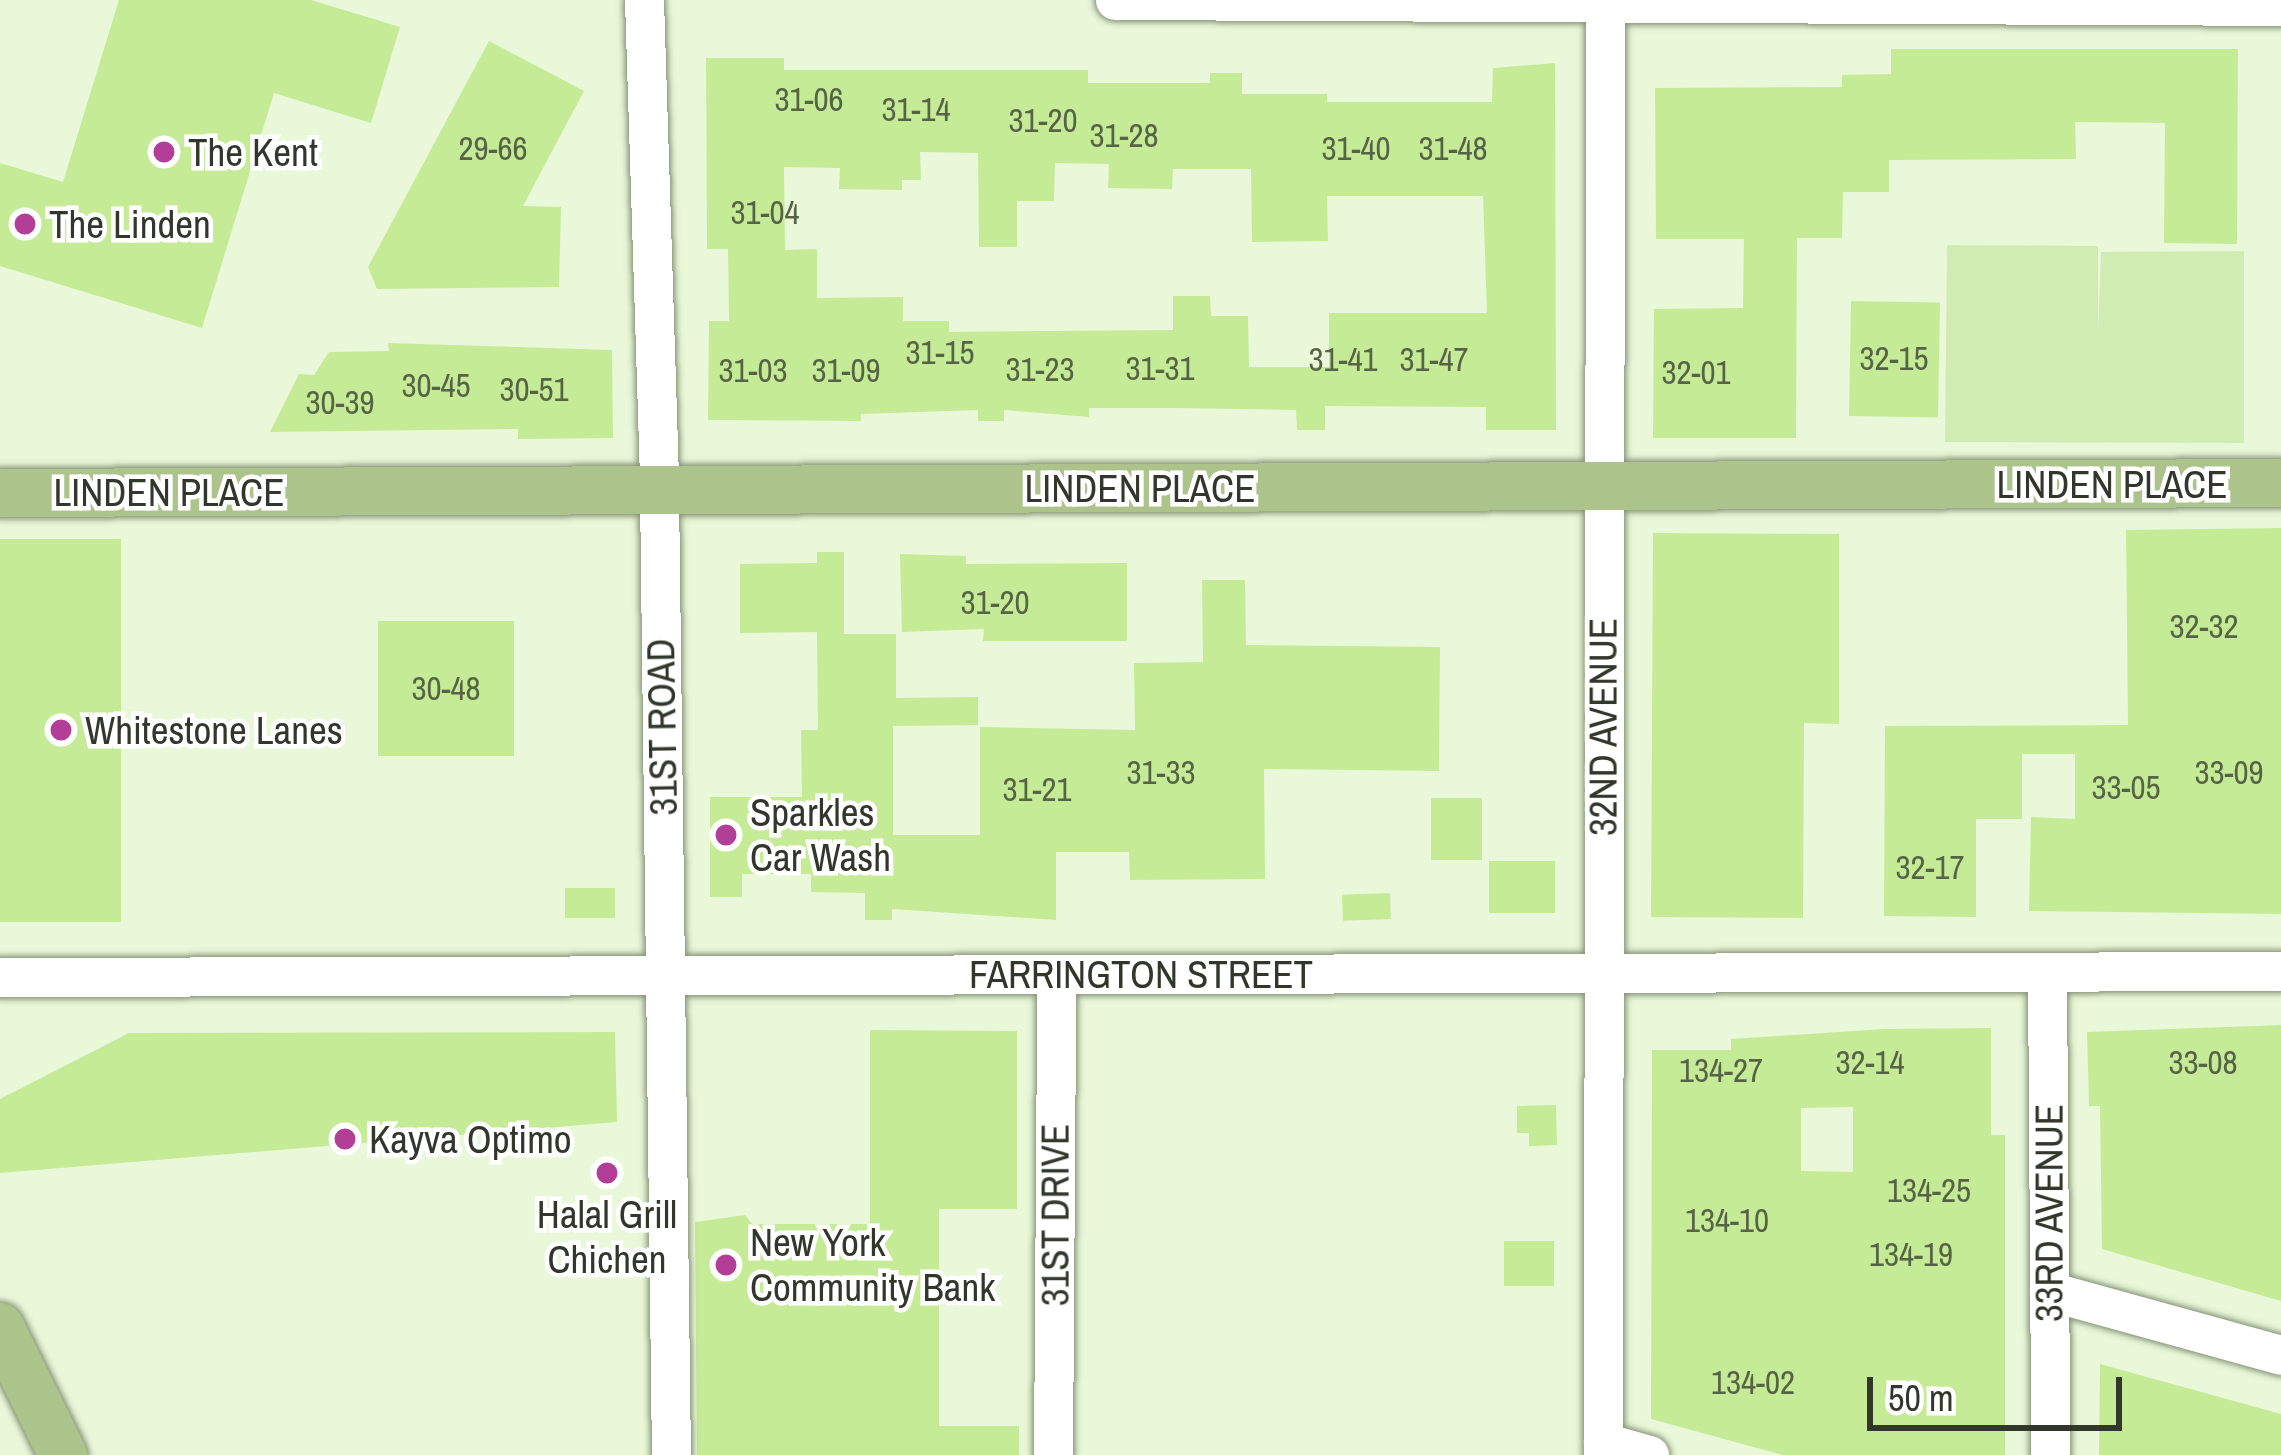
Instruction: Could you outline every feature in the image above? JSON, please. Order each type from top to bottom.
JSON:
[{"type":"main road","name":"LINDEN PLACE","points":[[0,494],[2281,483]]},
{"type":"main road","points":[[0,1327],[63,1455]]},
{"type":"street","name":"31ST ROAD","points":[[644,0],[659,490],[670,1455]]},
{"type":"street","points":[[1115,0],[2281,6]]},
{"type":"street","name":"32ND AVENUE","points":[[1603,1448],[1605,3]]},
{"type":"street","name":"FARRINGTON STREET","points":[[0,976],[2281,971]]},
{"type":"street","name":"33RD AVENUE","points":[[2047,972],[2050,1455]]},
{"type":"street","name":"31ST DRIVE","points":[[1053,1455],[1056,974]]},
{"type":"street","points":[[2049,1291],[2281,1355]]},
{"type":"street","points":[[1603,1448],[1649,1455]]},
{"type":"green space","points":[[1947,245],[2098,246],[2098,333],[2101,252],[2244,251],[2244,443],[1945,442]]},
{"type":"building","name":"The Kent","points":[[119,0],[311,0],[400,27],[371,123],[274,93],[202,328],[0,266],[0,163],[63,182]]},
{"type":"building","points":[[489,41],[584,91],[523,206],[561,207],[559,287],[377,289],[368,267]]},
{"type":"building","points":[[1891,49],[2238,49],[2237,244],[2164,243],[2165,123],[2075,122],[2076,159],[1889,160],[1889,192],[1843,192],[1842,238],[1797,238],[1796,438],[1653,438],[1654,309],[1743,308],[1744,239],[1656,239],[1655,88],[1842,87],[1842,75],[1891,74]]},
{"type":"building","points":[[706,58],[784,58],[784,70],[1088,70],[1088,83],[1210,83],[1210,73],[1242,73],[1242,94],[1327,94],[1327,102],[1492,102],[1493,68],[1555,63],[1556,430],[1486,430],[1486,407],[1325,406],[1325,430],[1297,430],[1296,410],[1174,408],[1089,408],[1089,417],[1004,410],[1004,421],[978,421],[978,410],[861,414],[861,421],[708,420],[709,321],[729,321],[728,249],[707,249]],"holes":[[[920,152],[978,153],[979,247],[1017,247],[1017,201],[1054,201],[1055,163],[1109,164],[1108,188],[1172,189],[1173,169],[1251,169],[1252,242],[1328,241],[1327,196],[1483,196],[1487,313],[1329,313],[1329,367],[1249,367],[1248,316],[1211,316],[1210,296],[1173,296],[1173,330],[949,332],[949,321],[903,321],[903,297],[817,298],[817,249],[785,250],[784,167],[840,168],[839,189],[902,190],[902,180],[921,180]]]},
{"type":"building","points":[[1851,301],[1940,303],[1938,418],[1849,416]]},
{"type":"building","points":[[388,343],[612,350],[613,438],[518,439],[518,429],[270,432],[299,374],[314,375],[329,352],[389,351]]},
{"type":"building","points":[[2281,528],[2281,914],[2029,911],[2031,817],[2075,819],[2075,754],[2022,754],[2022,819],[1976,819],[1976,917],[1884,916],[1885,726],[2128,725],[2126,530]]},
{"type":"building","points":[[1653,533],[1839,534],[1839,724],[1804,723],[1803,918],[1651,917]]},
{"type":"building","name":"Whitestone Lanes","points":[[0,539],[121,539],[121,922],[0,922]]},
{"type":"building","points":[[817,552],[844,552],[844,634],[896,634],[896,698],[978,697],[978,725],[893,726],[893,835],[980,835],[980,727],[1135,730],[1134,663],[1203,662],[1202,580],[1245,580],[1246,645],[1440,647],[1439,771],[1264,769],[1265,879],[1130,880],[1129,852],[1056,852],[1056,920],[892,909],[892,920],[865,920],[865,893],[811,892],[811,874],[742,874],[742,897],[710,897],[710,797],[802,797],[801,730],[818,730],[817,632],[740,633],[740,564],[817,563]]},
{"type":"building","points":[[900,554],[966,556],[966,564],[1127,563],[1127,641],[983,641],[984,629],[902,632]]},
{"type":"building","points":[[378,621],[514,621],[514,756],[378,756]]},
{"type":"building","points":[[1431,798],[1482,798],[1482,860],[1431,860]]},
{"type":"building","points":[[1489,861],[1555,861],[1555,913],[1489,913]]},
{"type":"building","points":[[565,888],[615,888],[615,918],[565,918]]},
{"type":"building","points":[[1390,893],[1391,919],[1343,921],[1342,895]]},
{"type":"building","points":[[2281,1025],[2281,1301],[2102,1249],[2100,1106],[2089,1106],[2087,1032]]},
{"type":"building","points":[[1991,1028],[1991,1135],[2005,1135],[2005,1455],[1783,1455],[1651,1419],[1652,1050],[1731,1050],[1731,1039]],"holes":[[[1853,1107],[1853,1172],[1801,1171],[1801,1108]]]},
{"type":"building","points":[[870,1030],[1017,1031],[1017,1209],[939,1209],[939,1426],[1019,1426],[1019,1455],[697,1455],[695,1222],[745,1215],[752,1224],[870,1224]]},
{"type":"building","points":[[615,1032],[617,1122],[0,1173],[0,1099],[129,1033]]},
{"type":"building","points":[[1556,1105],[1557,1145],[1529,1146],[1529,1133],[1517,1133],[1517,1106]]},
{"type":"building","points":[[1504,1241],[1554,1241],[1554,1286],[1504,1286]]},
{"type":"building","points":[[2100,1364],[2281,1414],[2281,1455],[2099,1455]]},
{"type":"place","name":"The Kent","points":[[164,152]]},
{"type":"place","name":"The Linden","points":[[25,224]]},
{"type":"place","name":"Whitestone Lanes","points":[[61,730]]},
{"type":"place","name":"Sparkles Car Wash","points":[[726,835]]},
{"type":"place","name":"Kayva Optimo","points":[[345,1139]]},
{"type":"place","name":"Halal Grill Chichen","points":[[607,1173]]},
{"type":"place","name":"New York Community Bank","points":[[726,1265]]}]
